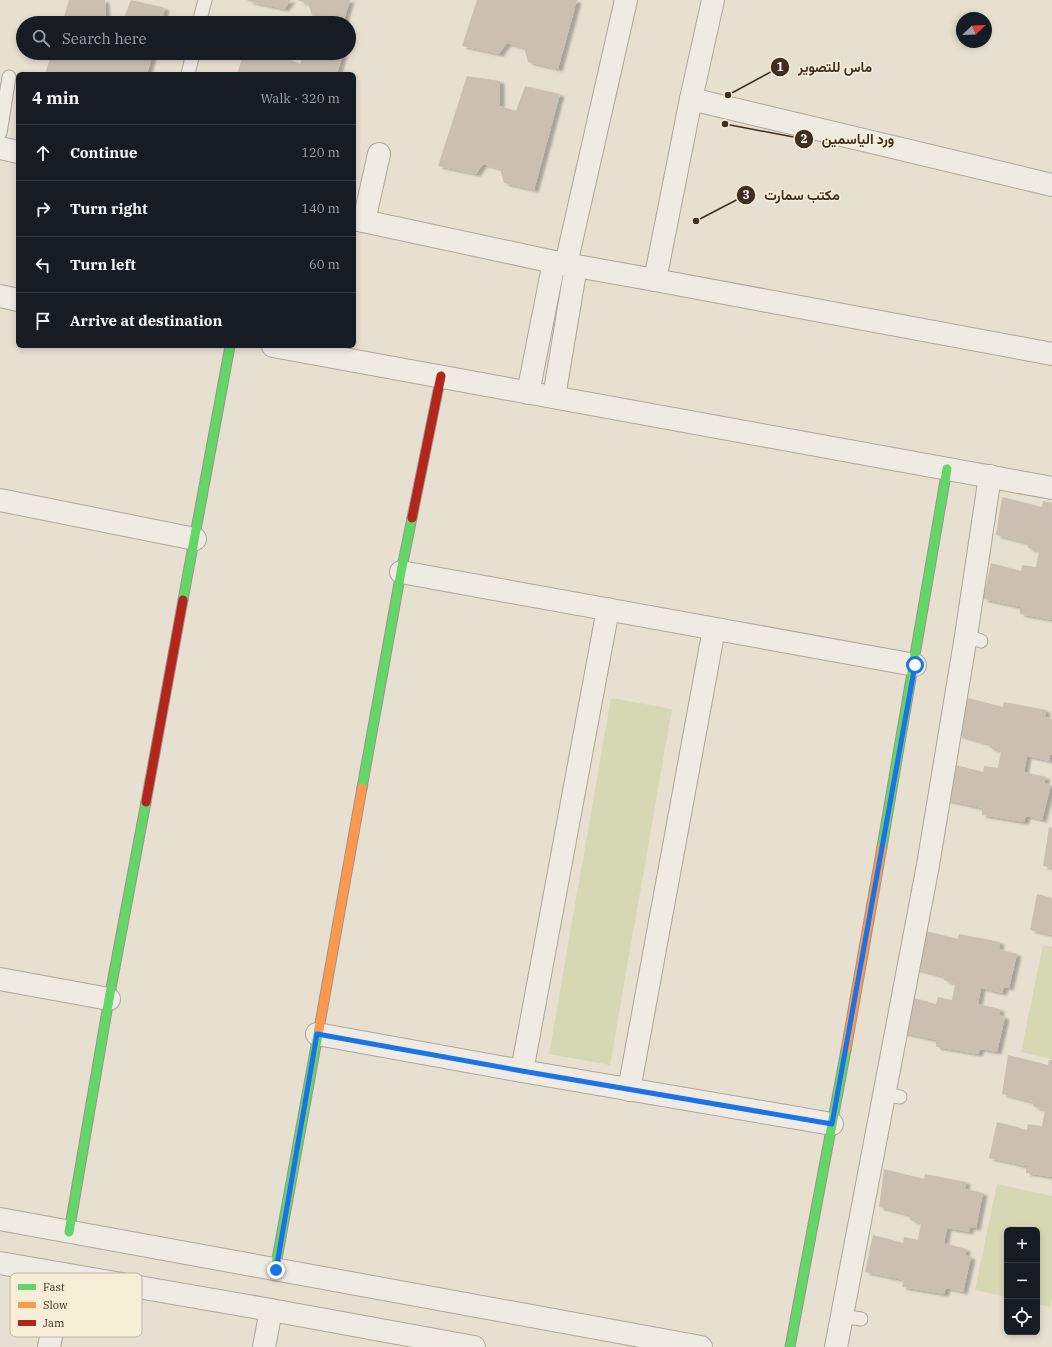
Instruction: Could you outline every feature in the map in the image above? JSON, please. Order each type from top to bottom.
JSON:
[{"type":"street","points":[[528,392],[565,264],[626,0]]},
{"type":"street","points":[[655,280],[691,99],[713,0]]},
{"type":"street","points":[[691,99],[1052,185]]},
{"type":"street","points":[[0,148],[16,152]]},
{"type":"street","points":[[379,154],[359,220],[565,264],[1052,354]]},
{"type":"street","points":[[554,397],[565,264]]},
{"type":"street","points":[[0,296],[16,300]]},
{"type":"street","points":[[69,1232],[109,999],[230,348]]},
{"type":"street","points":[[284,348],[1052,488]]},
{"type":"street","points":[[276,1270],[317,1034],[401,572],[441,376]]},
{"type":"street","points":[[790,1347],[915,665],[947,469]]},
{"type":"street","points":[[836,1347],[852,1317],[934,866],[974,639],[990,476]]},
{"type":"street","points":[[0,503],[195,539]]},
{"type":"street","points":[[401,572],[915,665]]},
{"type":"street","points":[[522,1071],[608,609]]},
{"type":"street","points":[[629,1090],[714,629]]},
{"type":"street","points":[[0,979],[109,999]]},
{"type":"street","points":[[317,1034],[629,1090],[832,1124]]},
{"type":"street","points":[[0,1219],[701,1347]]},
{"type":"street","points":[[0,1263],[57,1273]]},
{"type":"street","points":[[142,1288],[474,1347]]},
{"type":"street","points":[[264,1347],[271,1310]]},
{"type":"street","points":[[49,1347],[51,1337]]},
{"type":"lane","points":[[201,16],[204,0]]},
{"type":"lane","points":[[188,72],[191,60]]},
{"type":"lane","points":[[0,133],[9,77]]},
{"type":"green space","points":[[611,698],[672,709],[610,1065],[549,1054]]},
{"type":"green space","points":[[1043,945],[1052,947],[1052,1059],[1021,1052]]},
{"type":"green space","points":[[997,1184],[1052,1196],[1052,1298],[1050,1307],[1040,1305],[1040,1227],[1004,1227],[1004,1296],[975,1290]]},
{"type":"building","points":[[69,0],[105,0],[106,16],[64,16]]},
{"type":"building","points":[[131,0],[165,8],[163,16],[125,16]]},
{"type":"building","points":[[291,0],[284,9],[247,1]]},
{"type":"building","points":[[297,0],[350,0],[345,16],[313,16],[308,4]]},
{"type":"building","points":[[477,0],[577,0],[558,69],[528,62],[524,48],[507,43],[499,54],[462,46]]},
{"type":"building","points":[[50,60],[151,60],[148,72],[46,72]]},
{"type":"building","points":[[242,60],[290,60],[300,64],[301,60],[341,60],[338,72],[238,72]]},
{"type":"building","points":[[467,76],[500,81],[500,106],[516,111],[525,86],[560,94],[534,190],[504,183],[500,169],[483,164],[476,174],[438,166]]},
{"type":"building","points":[[1002,497],[1042,507],[1043,501],[1052,503],[1052,620],[1020,614],[1020,607],[983,599],[991,563],[1021,571],[1022,565],[1036,567],[1039,551],[1028,548],[1027,543],[996,535]]},
{"type":"building","points":[[964,697],[1003,707],[1004,702],[1046,710],[1045,717],[1052,719],[1052,755],[1050,755],[1049,761],[1027,756],[1024,772],[1046,777],[1044,783],[1051,785],[1042,820],[1026,816],[1024,822],[982,815],[982,808],[945,800],[952,764],[983,772],[984,766],[998,768],[1001,751],[990,748],[988,744],[958,735]]},
{"type":"building","points":[[1049,827],[1052,828],[1052,868],[1043,866]]},
{"type":"building","points":[[1037,894],[1052,898],[1052,935],[1030,930]]},
{"type":"building","points":[[918,929],[958,939],[959,934],[1000,942],[999,949],[1017,954],[1009,988],[1004,987],[1002,993],[981,988],[978,1004],[1000,1009],[999,1015],[1005,1017],[997,1052],[980,1049],[978,1054],[936,1047],[936,1040],[899,1032],[906,996],[936,1004],[938,997],[952,1000],[955,984],[944,980],[942,976],[912,968]]},
{"type":"building","points":[[1008,1055],[1048,1065],[1049,1060],[1052,1060],[1052,1177],[1026,1173],[1026,1166],[989,1158],[997,1122],[1027,1130],[1028,1124],[1042,1126],[1045,1110],[1034,1107],[1032,1102],[1002,1094]]},
{"type":"building","points":[[884,1169],[924,1179],[925,1174],[966,1182],[965,1189],[983,1193],[976,1228],[970,1227],[969,1232],[947,1228],[944,1243],[966,1249],[965,1255],[971,1257],[963,1292],[946,1288],[944,1294],[902,1287],[903,1280],[865,1272],[873,1235],[903,1243],[904,1237],[918,1240],[921,1223],[910,1220],[909,1215],[879,1207]]},
{"type":"traffic: fast","points":[[183,600],[230,348]]},
{"type":"traffic: fast","points":[[882,847],[947,469]]},
{"type":"traffic: fast","points":[[362,788],[412,518]]},
{"type":"traffic: fast","points":[[69,1232],[109,999],[146,802]]},
{"type":"traffic: fast","points":[[275,1270],[319,1029]]},
{"type":"traffic: fast","points":[[790,1347],[846,1050]]},
{"type":"traffic: slow","points":[[319,1029],[362,788]]},
{"type":"traffic: slow","points":[[846,1050],[882,847]]},
{"type":"traffic: jam","points":[[412,518],[441,376]]},
{"type":"traffic: jam","points":[[146,802],[183,600]]},
{"type":"place","name":"ماس للتصوير","points":[[728,95]]},
{"type":"place","name":"ورد الياسمين","points":[[725,124]]},
{"type":"place","name":"مكتب سمارت","points":[[696,221]]},
{"type":"route","points":[[276,1270],[317,1034],[629,1090],[832,1124],[915,665]]}]
